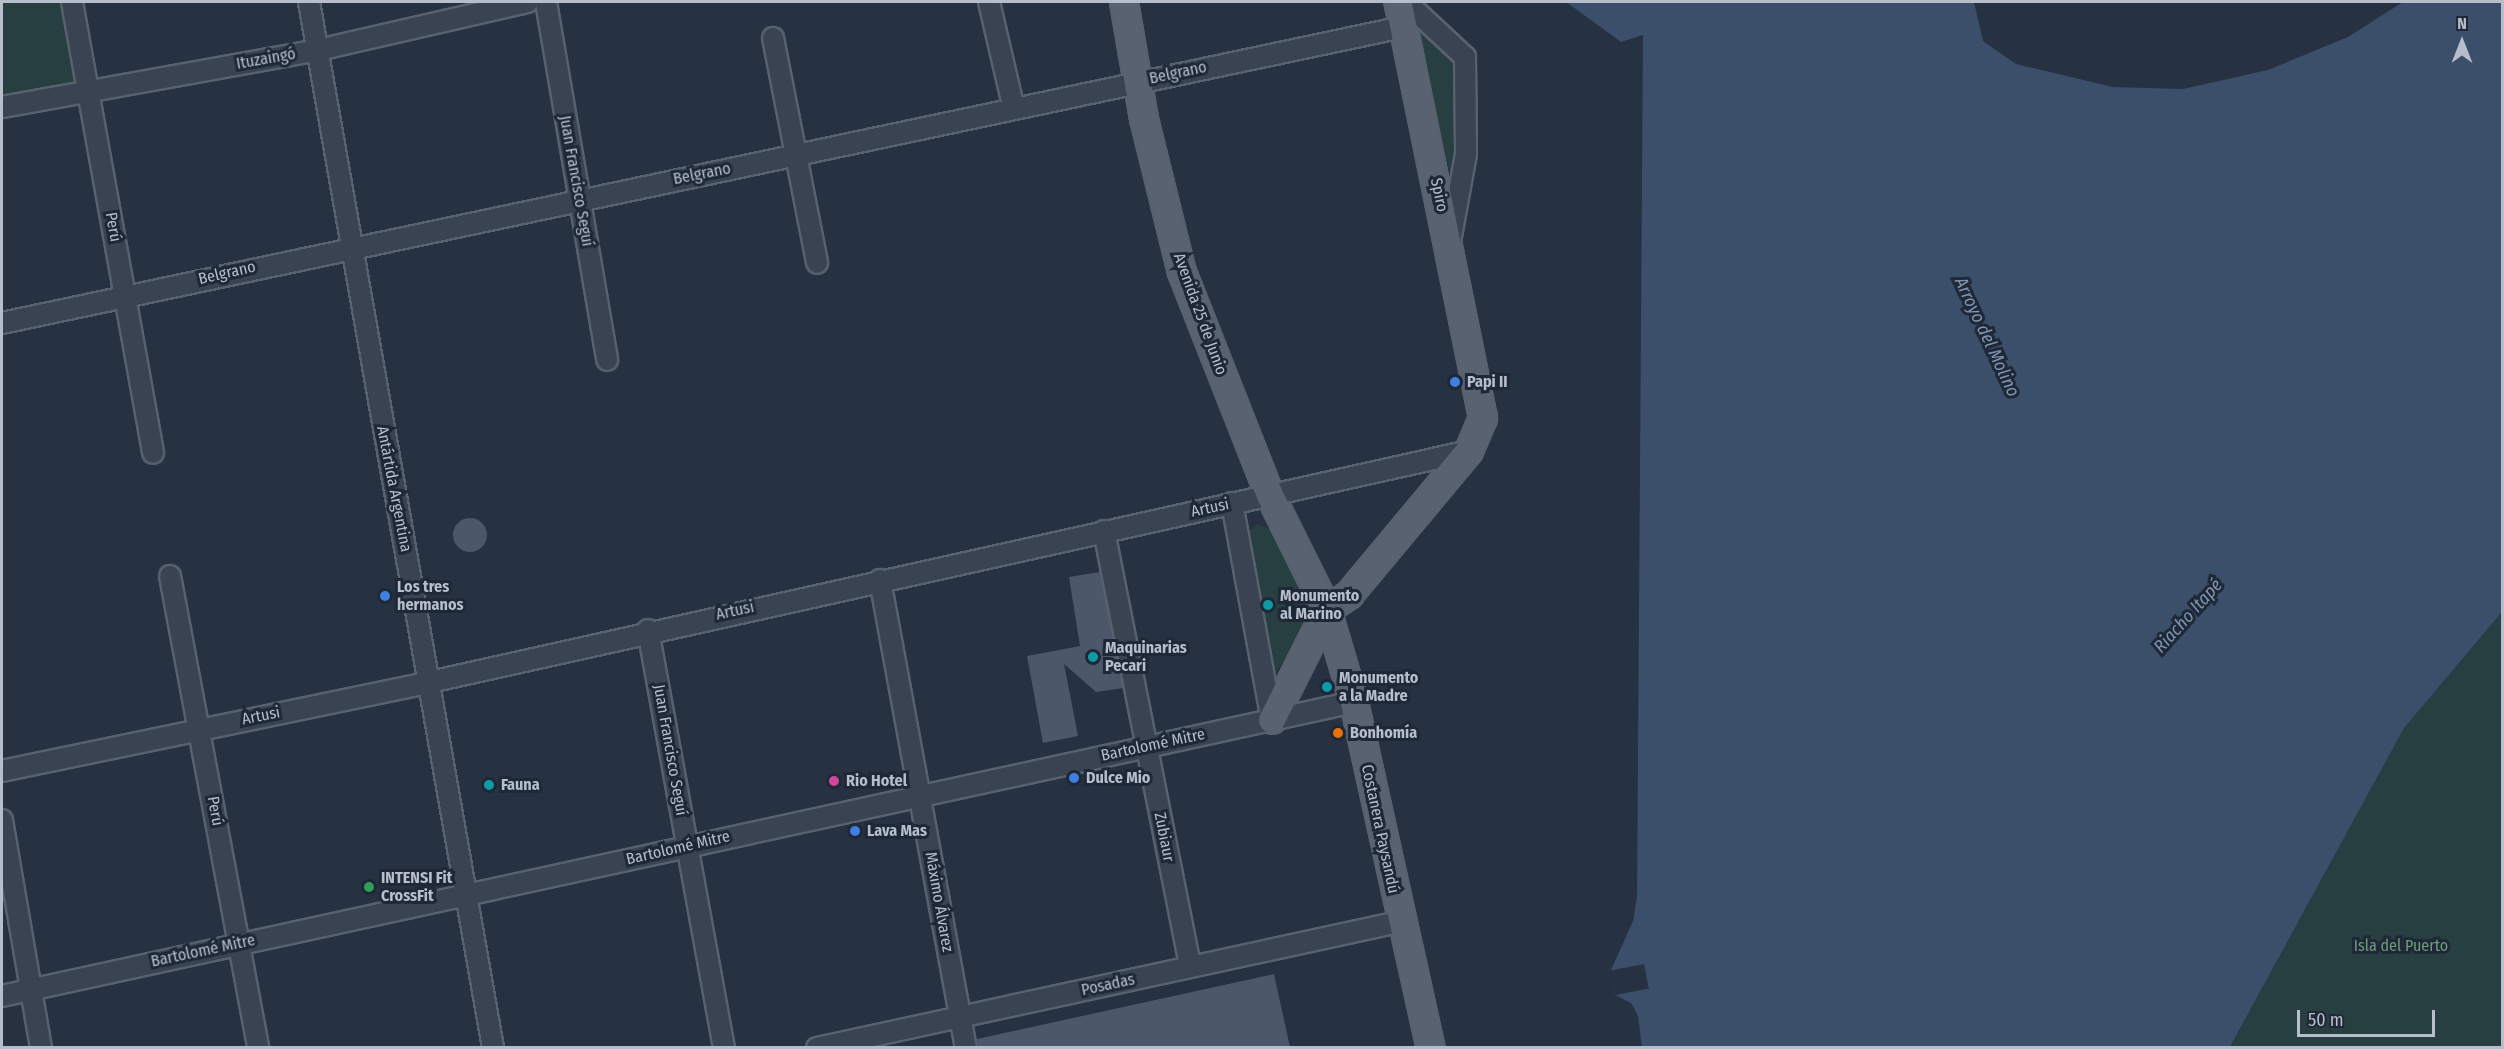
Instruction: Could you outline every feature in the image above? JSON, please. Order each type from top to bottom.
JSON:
[{"type":"main road","name":"Avenida 25 de Junio","points":[[1124,2],[1137,81],[1182,272],[1270,495],[1328,610]]},
{"type":"main road","name":"Spiro","points":[[1398,2],[1480,389],[1483,418],[1469,451]]},
{"type":"main road","points":[[1272,720],[1328,610],[1349,595],[1469,451]]},
{"type":"main road","name":"Costanera Paysandú","points":[[1328,610],[1354,702],[1399,922],[1431,1047]]},
{"type":"street","name":"Perú","points":[[72,2],[153,453]]},
{"type":"street","name":"Antártida Argentina","points":[[309,2],[348,246],[430,682],[465,898],[493,1047]]},
{"type":"street","name":"Ituzaingó","points":[[2,107],[318,50],[528,2]]},
{"type":"street","name":"Juan Francisco Seguí","points":[[546,2],[607,360]]},
{"type":"street","points":[[989,2],[1013,105]]},
{"type":"street","points":[[1406,2],[1465,57],[1466,154],[1450,246]]},
{"type":"street","name":"Belgrano","points":[[2,323],[348,246],[795,156],[1013,105],[1404,27]]},
{"type":"street","points":[[773,38],[817,263]]},
{"type":"street","name":"Artusi","points":[[2,771],[430,682],[648,630],[1469,451]]},
{"type":"street","points":[[1232,503],[1272,720]]},
{"type":"street","name":"Zubiaur","points":[[1104,531],[1190,967]]},
{"type":"street","name":"Perú","points":[[170,576],[258,1047]]},
{"type":"street","name":"Máximo Álvarez","points":[[880,580],[966,1047]]},
{"type":"street","name":"Juan Francisco Seguí","points":[[648,630],[724,1047]]},
{"type":"street","name":"Bartolomé Mitre","points":[[2,996],[238,943],[465,898],[687,846],[1354,702]]},
{"type":"street","points":[[2,820],[41,1047]]},
{"type":"street","name":"Posadas","points":[[817,1047],[1399,922]]},
{"type":"green space","points":[[2,2],[64,2],[80,81],[2,97]]},
{"type":"green space","points":[[1424,29],[1455,62],[1464,116],[1453,187],[1419,41]]},
{"type":"green space","points":[[1257,524],[1270,529],[1309,601],[1307,631],[1273,676],[1245,534]]},
{"type":"green space","name":"Isla del Puerto","points":[[2502,612],[2502,1047],[2230,1048],[2404,728]]},
{"type":"water","points":[[1566,2],[1974,2],[1983,41],[2016,64],[2113,87],[2183,89],[2268,70],[2348,37],[2403,2],[2502,2],[2502,612],[2404,728],[2230,1047],[1642,1047],[1638,1016],[1631,1003],[1615,995],[1611,970],[1633,921],[1637,897],[1643,35],[1621,42]]},
{"type":"pier","points":[[1644,964],[1649,989],[1615,995],[1611,970]]},
{"type":"building","points":[[470,518],[482,523],[487,535],[482,547],[470,552],[458,547],[453,535],[458,523]]},
{"type":"building","name":"Maquinarias Pecari","points":[[1100,572],[1123,688],[1096,692],[1064,664],[1078,736],[1043,743],[1027,656],[1080,646],[1069,577]]},
{"type":"building","points":[[1274,974],[1290,1047],[978,1047],[977,1039]]},
{"type":"place","name":"Papi II","points":[[1455,382]]},
{"type":"place","name":"Los tres hermanos","points":[[385,596]]},
{"type":"place","name":"Monumento al Marino","points":[[1268,605]]},
{"type":"place","name":"Maquinarias Pecari","points":[[1093,657]]},
{"type":"place","name":"Monumento a la Madre","points":[[1327,687]]},
{"type":"place","name":"Bonhomía","points":[[1338,733]]},
{"type":"place","name":"Dulce Mio","points":[[1074,778]]},
{"type":"place","name":"Rio Hotel","points":[[834,781]]},
{"type":"place","name":"Fauna","points":[[489,785]]},
{"type":"place","name":"Lava Mas","points":[[855,831]]},
{"type":"place","name":"INTENSI Fit CrossFit","points":[[369,887]]},
{"type":"water label","name":"Arroyo del Molino","points":[[1987,337]]},
{"type":"water label","name":"Riacho Itapé","points":[[2188,616]]}]
